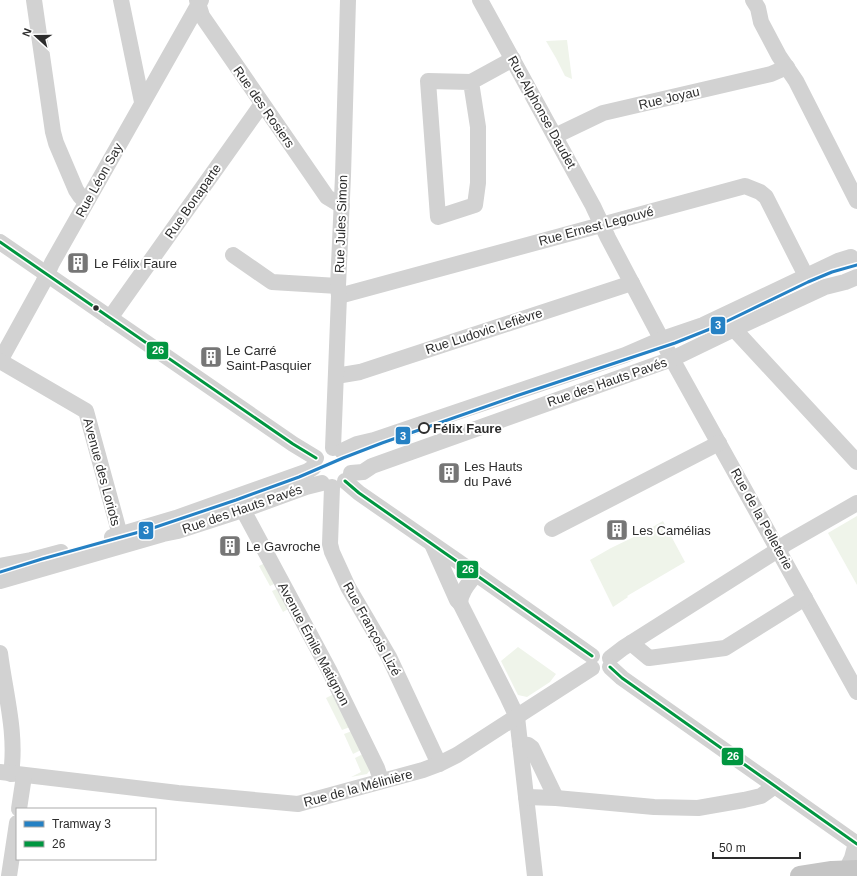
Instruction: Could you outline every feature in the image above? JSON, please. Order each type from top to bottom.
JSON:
[{"type":"main road","points":[[800,876],[826,872],[852,872]]},
{"type":"street","points":[[34,0],[51,121],[56,143],[76,190],[86,202]]},
{"type":"street","points":[[121,0],[142,102]]},
{"type":"street","name":"Rue Jules Simon","points":[[337,450],[336,376],[338,291],[348,0]]},
{"type":"street","name":"Rue Alphonse Daudet","points":[[480,0],[593,206],[632,283]]},
{"type":"street","points":[[753,0],[758,8],[761,22],[779,56],[796,81],[857,201]]},
{"type":"street","name":"Rue Léon Say","points":[[0,361],[40,290],[52,263],[199,2]]},
{"type":"street","name":"Rue des Rosiers","points":[[199,2],[202,16],[327,197],[342,206]]},
{"type":"street","points":[[471,82],[478,127],[478,183],[475,205],[438,217],[428,81],[471,82],[513,59]]},
{"type":"street","name":"Rue Joyau","points":[[555,136],[603,114],[771,74],[786,67]]},
{"type":"street","name":"Rue Bonaparte","points":[[110,318],[262,104]]},
{"type":"street","name":"Rue Ernest Legouvé","points":[[233,255],[272,282],[338,291],[745,186],[760,192],[766,197],[806,276]]},
{"type":"street","points":[[0,242],[293,444],[315,462]]},
{"type":"street","points":[[854,252],[851,267],[857,276]]},
{"type":"street","name":"Rue des Hauts Pavés","points":[[337,450],[382,437],[625,355],[667,348],[703,325],[854,252]]},
{"type":"street","name":"Rue des Hauts Pavés","points":[[0,581],[178,531],[243,510],[306,487],[337,481],[363,472],[372,466],[667,348],[734,329],[824,287],[845,282],[857,276]]},
{"type":"street","name":"Rue de la Pelleterie","points":[[632,283],[857,692]]},
{"type":"street","name":"Rue Ludovic Lefièvre","points":[[336,376],[360,372],[632,283]]},
{"type":"street","points":[[734,329],[857,462]]},
{"type":"street","name":"Avenue des Loriots","points":[[0,361],[86,411],[120,535]]},
{"type":"street","points":[[552,529],[719,443]]},
{"type":"street","points":[[337,481],[351,466],[350,461],[346,454],[337,450],[325,450],[315,462],[315,476],[337,481],[359,493],[476,574],[592,662],[595,654],[600,652],[606,653],[610,662],[622,678],[857,843],[852,858],[852,872]]},
{"type":"street","name":"Rue des Hauts Pavés","points":[[0,566],[31,560],[176,518],[308,471],[315,462]]},
{"type":"street","name":"Rue François Lizé","points":[[337,481],[330,544],[332,552],[348,587],[389,657],[439,764]]},
{"type":"street","points":[[610,662],[623,648],[786,543],[857,503]]},
{"type":"street","name":"Avenue Émile Matignon","points":[[243,510],[329,670],[377,768],[381,781]]},
{"type":"street","points":[[432,544],[457,600],[460,603],[517,717],[535,876]]},
{"type":"street","points":[[460,603],[464,590],[476,574]]},
{"type":"street","points":[[631,643],[649,658],[725,648],[805,598]]},
{"type":"street","points":[[0,653],[13,744],[12,774],[19,808]]},
{"type":"street","name":"Rue de la Mélinière","points":[[12,774],[178,793],[298,804],[423,770],[439,764],[457,755],[517,717],[592,662]]},
{"type":"street","points":[[520,744],[528,745],[532,748],[556,798]]},
{"type":"street","points":[[526,797],[556,798],[654,807],[698,808],[761,796],[776,786]]},
{"type":"street","points":[[9,876],[16,830]]},
{"type":"shaded area","points":[[567,40],[572,79],[565,76],[546,41]]},
{"type":"shaded area","points":[[857,516],[857,585],[828,533]]},
{"type":"shaded area","points":[[663,521],[685,562],[627,596],[628,597],[613,607],[590,560]]},
{"type":"shaded area","points":[[265,563],[276,583],[270,586],[259,566]]},
{"type":"shaded area","points":[[279,588],[290,608],[283,612],[272,591]]},
{"type":"shaded area","points":[[518,647],[556,674],[550,682],[527,697],[518,695],[501,661]]},
{"type":"shaded area","points":[[334,694],[350,727],[342,730],[326,698]]},
{"type":"shaded area","points":[[352,731],[361,750],[353,754],[344,734]]},
{"type":"shaded area","points":[[363,754],[370,770],[367,774],[351,777],[361,772],[355,758]]},
{"type":"tram line","name":"3","points":[[0,572],[150,529],[236,500],[299,477],[382,443],[675,343],[715,327],[808,282],[832,272],[857,265]]},
{"type":"transit line","name":"26","points":[[0,242],[293,444],[316,458]]},
{"type":"transit line","name":"26","points":[[345,481],[359,493],[592,656]]},
{"type":"transit line","name":"26","points":[[610,667],[622,678],[857,844]]},
{"type":"place","name":"Le Félix Faure","points":[[78,263]]},
{"type":"place","name":"Le Carré Saint-Pasquier","points":[[211,357]]},
{"type":"place","name":"Félix Faure","points":[[424,428]]},
{"type":"place","name":"Les Hauts du Pavé","points":[[449,473]]},
{"type":"place","name":"Les Camélias","points":[[617,530]]},
{"type":"place","name":"Le Gavroche","points":[[230,546]]}]
